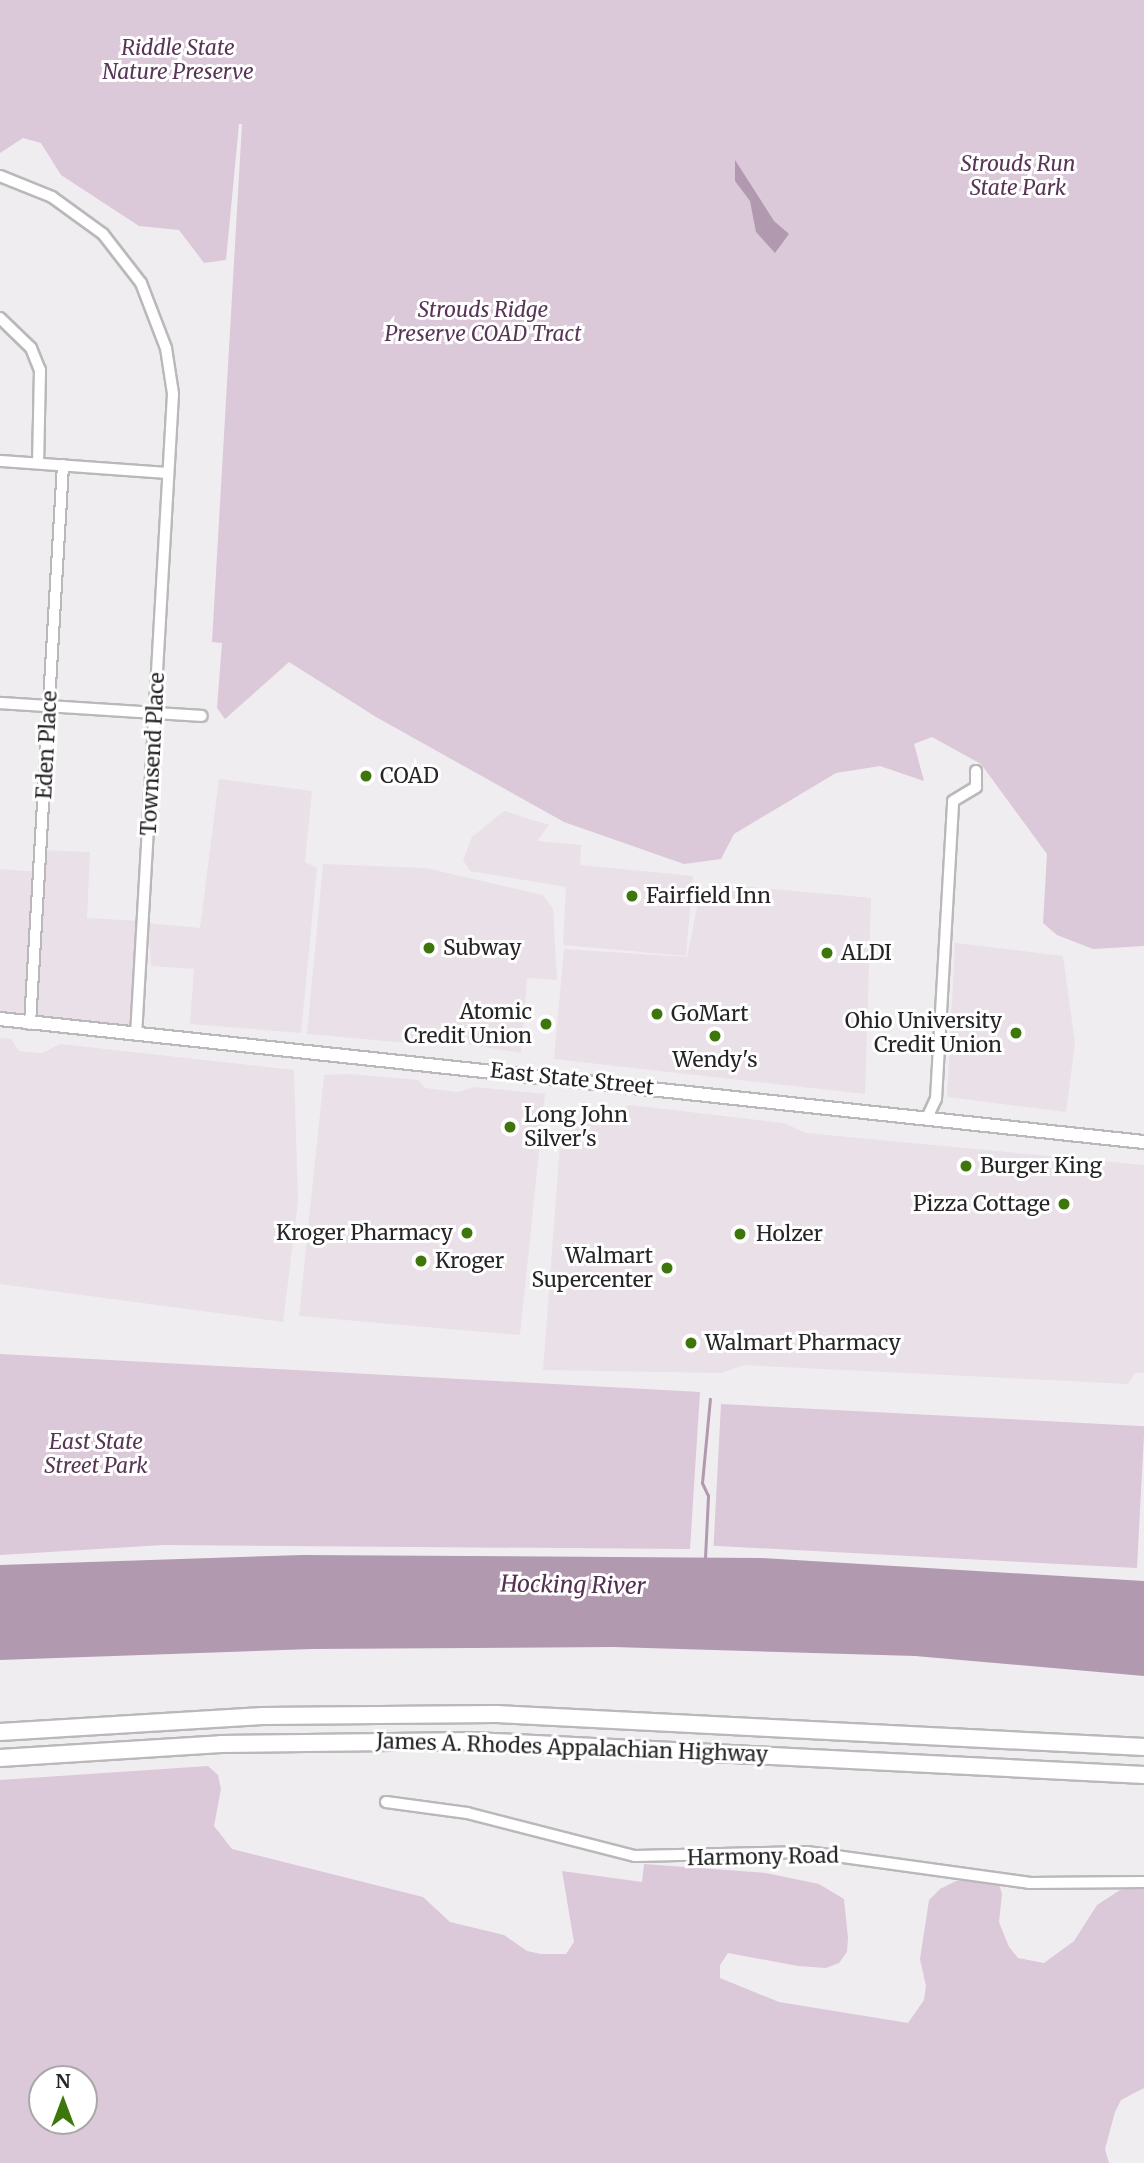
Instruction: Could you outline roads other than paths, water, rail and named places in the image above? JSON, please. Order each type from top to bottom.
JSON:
[{"type":"highway","name":"James A. Rhodes Appalachian Highway","points":[[0,1732],[263,1716],[496,1714],[1144,1746]]},
{"type":"highway","name":"James A. Rhodes Appalachian Highway","points":[[0,1758],[220,1744],[488,1742],[1144,1775]]},
{"type":"main road","name":"East State Street","points":[[0,1019],[1144,1142]]},
{"type":"street","name":"Townsend Place","points":[[0,176],[52,197],[86,219],[118,250],[141,283],[164,338],[171,378],[156,712],[136,1035]]},
{"type":"street","points":[[0,318],[31,348],[40,370],[38,463]]},
{"type":"street","points":[[0,461],[166,473]]},
{"type":"street","name":"Eden Place","points":[[30,1024],[63,465]]},
{"type":"street","points":[[0,703],[202,716]]},
{"type":"street","points":[[927,1118],[936,1098],[953,801],[976,788],[976,771]]},
{"type":"street","name":"Harmony Road","points":[[386,1802],[467,1813],[635,1856],[807,1852],[1029,1883],[1144,1882]]},
{"type":"water","points":[[735,160],[774,221],[789,234],[775,253],[756,232],[750,201],[735,181]]},
{"type":"water","name":"Hocking River","points":[[303,1555],[760,1558],[1144,1581],[1144,1676],[915,1656],[613,1647],[312,1649],[0,1660],[0,1565]]},
{"type":"waterway","points":[[705,1558],[708,1496],[702,1483],[710,1399]]},
{"type":"place","name":"COAD","points":[[366,776]]},
{"type":"place","name":"Fairfield Inn","points":[[632,896]]},
{"type":"place","name":"Subway","points":[[429,948]]},
{"type":"place","name":"ALDI","points":[[827,953]]},
{"type":"place","name":"GoMart","points":[[657,1014]]},
{"type":"place","name":"Atomic Credit Union","points":[[546,1024]]},
{"type":"place","name":"Ohio University Credit Union","points":[[1016,1033]]},
{"type":"place","name":"Wendy's","points":[[715,1036]]},
{"type":"place","name":"Long John Silver's","points":[[510,1127]]},
{"type":"place","name":"Burger King","points":[[966,1166]]},
{"type":"place","name":"Pizza Cottage","points":[[1064,1204]]},
{"type":"place","name":"Kroger Pharmacy","points":[[467,1233]]},
{"type":"place","name":"Holzer","points":[[740,1234]]},
{"type":"place","name":"Kroger","points":[[421,1261]]},
{"type":"place","name":"Walmart Supercenter","points":[[667,1268]]},
{"type":"place","name":"Walmart Pharmacy","points":[[691,1343]]},
{"type":"park label","name":"Riddle State Nature Preserve","points":[[178,60]]},
{"type":"park label","name":"Strouds Run State Park","points":[[1018,176]]},
{"type":"park label","name":"Strouds Ridge Preserve COAD Tract","points":[[483,322]]},
{"type":"park label","name":"East State Street Park","points":[[96,1454]]}]
